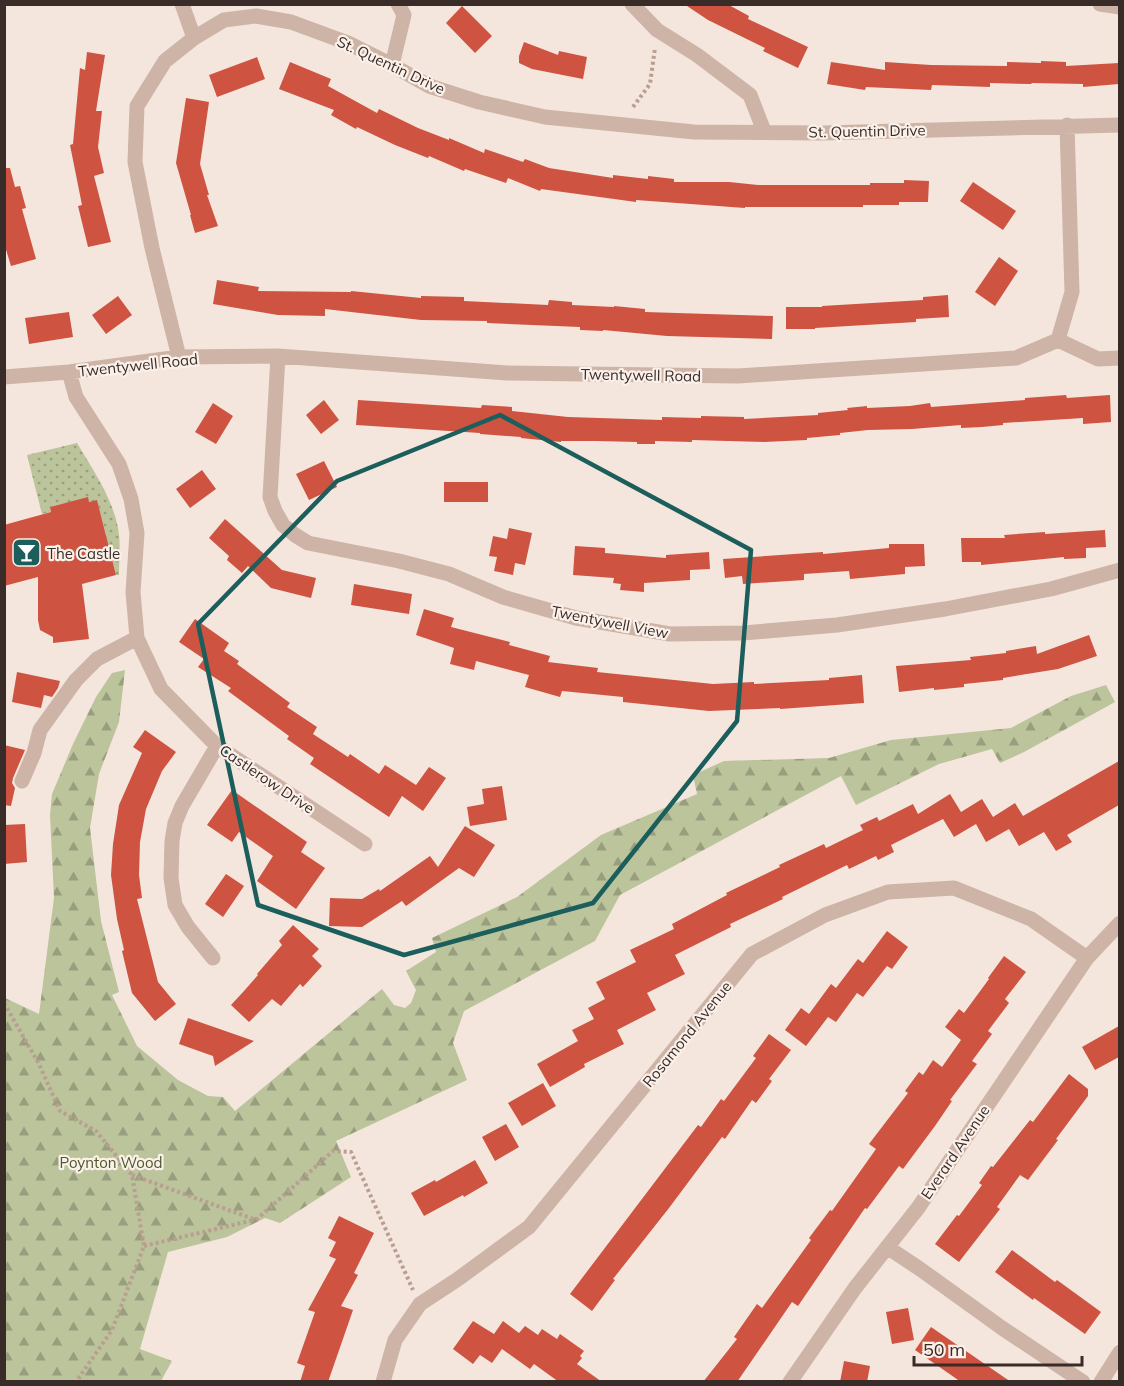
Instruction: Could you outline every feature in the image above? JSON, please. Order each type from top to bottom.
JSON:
[{"type":"street","points":[[182,4],[194,38]]},
{"type":"street","points":[[392,65],[404,15],[398,4]]},
{"type":"street","points":[[632,4],[657,30],[697,55],[750,95],[764,131]]},
{"type":"street","points":[[1102,5],[1119,7]]},
{"type":"street","name":"St. Quentin Drive","points":[[179,357],[152,249],[135,162],[137,106],[165,61],[194,38],[224,20],[256,16],[291,22],[348,43],[429,86],[479,102],[545,117],[694,132],[823,133],[1119,125]]},
{"type":"street","points":[[1067,126],[1072,292],[1058,340],[1098,359],[1119,358]]},
{"type":"street","name":"Twentywell Road","points":[[4,377],[69,372],[179,357],[278,356],[507,373],[738,376],[1016,358],[1058,340]]},
{"type":"street","name":"Twentywell View","points":[[278,356],[270,497],[283,525],[308,543],[399,561],[449,574],[502,597],[576,618],[670,634],[767,631],[945,609],[1051,588],[1119,570]]},
{"type":"street","name":"Castlerow Drive","points":[[69,372],[76,397],[119,464],[131,499],[138,533],[133,592],[137,638],[161,689],[217,746],[365,844]]},
{"type":"street","points":[[22,781],[34,753],[40,730],[76,680],[97,659],[137,638]]},
{"type":"street","points":[[213,958],[188,927],[176,905],[171,878],[175,823],[182,806],[217,746]]},
{"type":"street","name":"Rosamond Avenue","points":[[384,1381],[396,1340],[420,1304],[529,1227],[752,954],[825,915],[888,892],[954,888],[1032,919],[1087,958]]},
{"type":"street","name":"Everard Avenue","points":[[790,1382],[855,1288],[918,1208],[1087,958],[1119,923]]},
{"type":"street","points":[[887,1247],[1083,1382]]},
{"type":"street","points":[[1101,1382],[1119,1352]]},
{"type":"path","points":[[620,124],[650,84],[657,30]]},
{"type":"path","points":[[4,1003],[39,1064],[60,1111],[96,1131],[132,1175],[144,1246],[112,1330],[76,1382]]},
{"type":"path","points":[[144,1246],[256,1220],[333,1151],[351,1152],[420,1304]]},
{"type":"path","points":[[132,1175],[256,1220]]},
{"type":"highlighted area","points":[[500,415],[751,550],[737,721],[593,903],[404,955],[258,905],[198,624],[337,481]]},
{"type":"green space","points":[[77,443],[101,484],[115,517],[119,539],[119,575],[116,575],[111,555],[84,562],[67,546],[106,535],[97,501],[61,504],[50,507],[51,512],[42,514],[27,455]]},
{"type":"green space","name":"Poynton Wood","points":[[125,670],[119,722],[99,774],[90,828],[101,921],[119,992],[112,995],[137,1046],[178,1080],[208,1096],[223,1097],[235,1111],[382,989],[394,1005],[405,1008],[411,1003],[416,990],[406,971],[436,952],[432,938],[517,897],[601,835],[697,794],[693,775],[724,761],[829,758],[891,740],[1011,728],[1071,696],[1106,685],[1115,702],[1000,763],[992,749],[939,764],[856,805],[841,776],[620,895],[595,941],[464,1011],[453,1043],[467,1080],[336,1141],[351,1177],[280,1223],[265,1218],[227,1237],[168,1252],[140,1349],[172,1361],[161,1381],[5,1381],[5,998],[39,1014],[54,898],[50,815],[52,794],[96,697],[112,673]]},
{"type":"building","points":[[684,4],[727,4],[749,16],[748,19],[808,47],[798,68],[763,51],[765,48],[708,20]]},
{"type":"building","points":[[462,6],[492,36],[475,53],[446,23]]},
{"type":"building","points":[[524,42],[558,55],[559,51],[587,57],[583,79],[532,69],[519,63]]},
{"type":"building","points":[[87,52],[105,55],[96,111],[102,111],[98,147],[104,173],[94,176],[111,242],[88,247],[78,206],[82,205],[70,145],[73,144],[80,68],[85,70]]},
{"type":"building","points":[[257,57],[265,79],[217,97],[209,75]]},
{"type":"building","points":[[1041,61],[1066,62],[1066,66],[1119,63],[1119,84],[1083,87],[1083,84],[990,83],[990,87],[932,85],[931,90],[866,87],[865,90],[827,84],[831,62],[885,70],[885,62],[1007,66],[1007,62],[1041,63]]},
{"type":"building","points":[[290,62],[331,79],[328,86],[377,113],[379,109],[418,128],[484,153],[485,149],[549,168],[613,178],[613,175],[648,179],[648,176],[674,179],[674,182],[729,182],[758,185],[870,185],[870,183],[904,183],[904,180],[929,181],[928,202],[899,202],[899,205],[863,205],[863,207],[745,208],[636,200],[636,202],[541,189],[540,191],[508,178],[506,183],[465,169],[464,171],[395,145],[357,127],[356,129],[331,115],[334,110],[279,89]]},
{"type":"building","points":[[186,98],[209,102],[200,164],[209,195],[207,195],[218,226],[195,233],[176,163]]},
{"type":"building","points":[[4,168],[10,168],[15,187],[20,186],[26,208],[22,209],[36,259],[11,266],[4,243]]},
{"type":"building","points":[[973,182],[1016,211],[1003,230],[960,201]]},
{"type":"building","points":[[999,257],[1018,271],[995,306],[975,292]]},
{"type":"building","points":[[217,280],[259,287],[258,291],[351,291],[421,298],[421,296],[464,297],[464,301],[548,305],[549,300],[572,302],[572,305],[645,309],[645,312],[773,316],[772,339],[667,336],[580,330],[580,327],[487,323],[487,321],[421,320],[325,309],[325,316],[278,315],[213,304]]},
{"type":"building","points":[[948,295],[949,317],[916,319],[916,322],[786,329],[786,307],[822,307],[923,300],[923,297]]},
{"type":"building","points":[[118,296],[132,315],[106,334],[92,315]]},
{"type":"building","points":[[69,312],[73,337],[29,344],[25,318]]},
{"type":"building","points":[[1066,395],[1067,398],[1110,395],[1111,422],[1083,424],[1083,418],[1003,423],[1003,425],[982,427],[961,428],[961,425],[868,430],[807,438],[807,440],[764,442],[692,440],[692,442],[655,441],[655,444],[561,442],[480,433],[356,425],[358,400],[481,408],[482,405],[512,407],[512,411],[568,417],[662,420],[662,417],[744,417],[744,419],[818,415],[818,413],[867,406],[867,408],[910,406],[930,403],[931,407]]},
{"type":"building","points":[[324,400],[339,420],[321,434],[306,415]]},
{"type":"building","points":[[213,403],[233,416],[216,444],[195,432]]},
{"type":"building","points":[[324,461],[337,487],[309,500],[296,474]]},
{"type":"building","points":[[202,470],[216,489],[190,508],[176,489]]},
{"type":"building","points":[[444,482],[488,482],[488,502],[444,502]]},
{"type":"building","points":[[88,497],[89,502],[97,500],[116,575],[82,584],[89,639],[53,643],[53,637],[40,630],[38,577],[4,586],[4,525],[51,512],[50,507]]},
{"type":"building","points":[[225,519],[282,570],[316,578],[311,598],[271,588],[248,566],[242,573],[227,560],[229,556],[209,538]]},
{"type":"building","points":[[509,528],[532,533],[525,565],[515,563],[513,575],[494,571],[497,557],[489,556],[493,536],[507,539]]},
{"type":"building","points":[[1105,530],[1106,547],[1086,548],[1086,558],[1064,559],[1064,557],[981,565],[981,562],[962,562],[961,538],[1005,538],[1004,535]]},
{"type":"building","points":[[889,544],[924,544],[925,566],[905,567],[905,574],[850,579],[849,571],[804,574],[804,580],[743,584],[742,576],[725,578],[723,559],[823,552],[823,554],[889,548]]},
{"type":"building","points":[[575,546],[605,548],[605,553],[666,558],[666,555],[709,552],[710,569],[690,570],[690,580],[644,583],[644,592],[620,590],[621,584],[613,583],[614,578],[573,575]]},
{"type":"building","points":[[354,584],[412,594],[409,614],[351,605]]},
{"type":"building","points":[[424,609],[454,618],[451,627],[510,642],[509,645],[550,656],[548,662],[598,668],[597,672],[713,684],[829,680],[829,678],[862,675],[864,703],[709,711],[623,702],[623,697],[562,691],[560,697],[525,687],[529,675],[476,661],[474,670],[450,664],[454,648],[416,635]]},
{"type":"building","points":[[195,619],[229,643],[224,651],[239,661],[237,664],[290,703],[287,707],[317,727],[313,734],[348,757],[350,754],[379,774],[385,765],[416,785],[429,767],[446,778],[423,811],[402,796],[389,817],[310,764],[314,758],[287,739],[289,736],[228,691],[231,688],[198,667],[204,659],[179,642]]},
{"type":"building","points":[[1089,635],[1097,656],[1058,669],[1003,678],[1003,680],[964,684],[964,687],[899,692],[896,666],[971,660],[970,657],[1006,653],[1006,651],[1036,646],[1037,654]]},
{"type":"building","points":[[17,672],[60,681],[58,688],[52,697],[44,695],[41,708],[12,702]]},
{"type":"building","points":[[145,730],[176,752],[162,771],[146,809],[140,842],[139,875],[142,898],[137,899],[158,982],[176,1004],[155,1021],[132,993],[122,951],[124,950],[111,875],[119,805],[142,753],[133,747]]},
{"type":"building","points":[[4,745],[25,750],[13,778],[12,783],[15,788],[11,806],[4,805]]},
{"type":"building","points":[[1119,761],[1119,805],[1067,835],[1072,842],[1056,851],[1044,832],[1019,846],[1009,829],[986,842],[976,824],[954,837],[943,819],[891,845],[894,852],[878,860],[876,856],[849,869],[847,865],[730,924],[731,927],[675,955],[685,974],[647,993],[656,1010],[617,1030],[624,1044],[584,1064],[585,1067],[550,1087],[537,1064],[578,1041],[572,1030],[594,1019],[588,1008],[605,999],[596,982],[636,962],[630,950],[674,929],[672,924],[727,895],[726,893],[780,867],[779,865],[824,844],[826,848],[863,830],[860,825],[877,817],[879,821],[913,804],[918,814],[950,794],[961,812],[982,799],[993,817],[1015,803],[1023,816]]},
{"type":"building","points":[[502,786],[507,820],[470,826],[467,807],[484,804],[482,789]]},
{"type":"building","points":[[232,790],[307,842],[301,852],[325,868],[296,909],[257,881],[273,856],[239,832],[232,842],[207,825]]},
{"type":"building","points":[[25,824],[27,862],[4,864],[4,825]]},
{"type":"building","points":[[465,826],[495,845],[474,877],[459,868],[406,906],[402,901],[362,927],[329,926],[330,898],[362,899],[379,889],[380,891],[430,856],[438,867]]},
{"type":"building","points":[[226,874],[244,886],[223,917],[205,904]]},
{"type":"building","points":[[293,925],[319,949],[312,956],[322,966],[303,987],[300,984],[281,1006],[272,999],[249,1022],[231,1005],[282,945],[279,941]]},
{"type":"building","points":[[887,931],[908,947],[892,969],[887,966],[863,997],[857,993],[836,1022],[828,1017],[806,1046],[785,1030],[801,1008],[809,1014],[831,984],[836,988],[858,959],[863,963]]},
{"type":"building","points":[[1004,956],[1026,972],[1005,999],[1009,1003],[988,1031],[992,1034],[972,1061],[977,1064],[950,1100],[952,1101],[935,1126],[903,1169],[899,1166],[867,1209],[865,1208],[798,1306],[792,1302],[737,1382],[703,1382],[737,1339],[734,1337],[757,1304],[762,1308],[811,1240],[809,1238],[830,1210],[832,1211],[876,1149],[869,1144],[908,1093],[905,1091],[919,1072],[923,1075],[933,1060],[942,1067],[961,1040],[945,1027],[959,1009],[964,1013]]},
{"type":"building","points":[[188,1018],[254,1041],[215,1066],[213,1056],[179,1044]]},
{"type":"building","points":[[1119,1026],[1119,1057],[1095,1070],[1082,1047]]},
{"type":"building","points":[[769,1034],[791,1050],[769,1079],[772,1081],[756,1103],[752,1100],[725,1139],[722,1137],[613,1279],[615,1280],[592,1311],[570,1294],[698,1125],[701,1127],[721,1099],[724,1101],[756,1058],[753,1056]]},
{"type":"building","points":[[1069,1074],[1088,1089],[1088,1096],[1028,1180],[1020,1175],[997,1207],[1000,1209],[959,1262],[935,1244],[982,1185],[979,1183],[991,1166],[993,1167],[1030,1120],[1033,1122]]},
{"type":"building","points":[[543,1083],[556,1106],[522,1126],[508,1103]]},
{"type":"building","points":[[506,1124],[519,1147],[495,1161],[482,1137]]},
{"type":"building","points":[[475,1160],[488,1183],[424,1216],[411,1193]]},
{"type":"building","points":[[339,1216],[374,1233],[354,1273],[358,1275],[341,1306],[353,1310],[328,1382],[300,1382],[305,1366],[297,1363],[315,1312],[308,1310],[336,1259],[329,1256],[336,1242],[328,1238]]},
{"type":"building","points":[[1012,1250],[1101,1312],[1085,1334],[995,1272]]},
{"type":"building","points":[[908,1308],[914,1340],[892,1344],[886,1312]]},
{"type":"building","points":[[473,1321],[494,1334],[503,1321],[519,1333],[525,1326],[538,1335],[542,1329],[557,1339],[560,1334],[584,1351],[577,1364],[602,1382],[559,1382],[534,1364],[530,1369],[502,1349],[492,1363],[480,1355],[473,1364],[453,1349]]},
{"type":"building","points":[[931,1327],[1011,1382],[961,1382],[915,1350]]},
{"type":"building","points":[[844,1361],[870,1366],[867,1382],[840,1382]]},
{"type":"place","name":"The Castle","points":[[26,553]]}]
